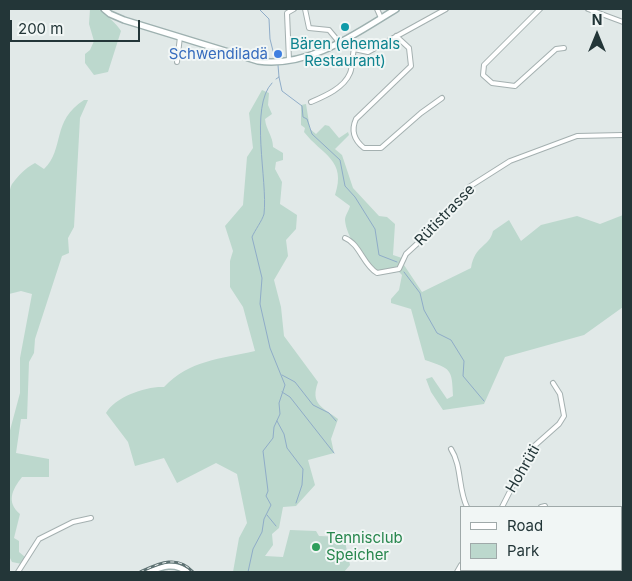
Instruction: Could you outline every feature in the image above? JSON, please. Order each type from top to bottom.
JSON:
[{"type":"street","points":[[104,9],[116,18],[258,60],[276,62],[312,55],[347,39],[394,9]]},
{"type":"street","points":[[289,60],[288,13],[294,9]]},
{"type":"street","points":[[305,9],[309,28],[329,30],[339,42]]},
{"type":"street","points":[[377,9],[381,18]]},
{"type":"street","points":[[347,39],[354,49],[368,52],[446,9]]},
{"type":"street","points":[[540,9],[484,65],[483,75],[492,83],[515,86],[556,49],[564,48]]},
{"type":"street","points":[[588,9],[623,22]]},
{"type":"street","points":[[396,36],[409,48],[411,66],[356,119],[354,131],[357,141],[364,148],[381,148],[421,113],[442,98]]},
{"type":"street","points":[[177,62],[180,37]]},
{"type":"street","points":[[311,102],[326,96],[345,82],[350,73],[354,49]]},
{"type":"street","name":"Rütistrasse","points":[[345,238],[351,241],[370,267],[377,273],[399,269],[406,254],[445,218],[469,187],[510,161],[577,136],[623,135]]},
{"type":"street","name":"Hohrüti","points":[[503,506],[532,448],[559,424],[564,416],[560,394],[553,383]]},
{"type":"street","points":[[451,450],[456,458],[459,485],[466,506]]},
{"type":"street","points":[[18,572],[39,539],[73,522],[91,518]]},
{"type":"street","points":[[148,572],[162,566],[173,565],[188,572]]},
{"type":"green space","points":[[90,9],[98,9],[114,22],[121,31],[108,72],[94,75],[85,63],[85,54],[90,50],[94,41],[89,24]]},
{"type":"green space","points":[[262,90],[269,93],[268,105],[272,114],[265,119],[273,147],[283,153],[283,160],[276,162],[275,169],[282,182],[280,204],[297,215],[296,229],[286,240],[288,256],[274,280],[281,307],[284,336],[318,382],[316,395],[319,404],[338,419],[331,439],[334,453],[308,460],[315,485],[296,506],[283,507],[279,528],[272,534],[273,545],[265,556],[283,557],[290,530],[316,531],[319,536],[344,537],[350,565],[344,572],[233,572],[239,538],[247,523],[237,474],[216,463],[177,483],[164,458],[135,466],[128,442],[106,413],[110,407],[124,397],[149,388],[164,387],[184,371],[195,366],[255,351],[243,307],[230,287],[230,261],[233,251],[225,226],[243,205],[247,157],[253,148],[249,113]]},
{"type":"green space","points":[[84,100],[88,100],[80,118],[74,227],[68,238],[69,253],[62,256],[35,339],[34,353],[29,362],[27,419],[21,419],[16,453],[49,459],[49,477],[22,477],[13,491],[13,505],[20,514],[14,538],[19,541],[19,552],[25,557],[22,564],[12,562],[9,556],[9,434],[20,393],[20,358],[32,294],[21,291],[9,294],[8,218],[10,191],[12,184],[31,165],[35,163],[44,169],[54,153],[62,126],[67,117]]},
{"type":"green space","points":[[306,104],[310,129],[316,134],[325,125],[329,126],[339,138],[348,132],[349,135],[335,149],[329,144],[342,155],[353,188],[379,216],[387,217],[395,224],[393,255],[402,258],[397,268],[377,271],[366,261],[352,241],[345,220],[350,206],[335,195],[338,174],[335,166],[331,159],[304,132],[305,128],[301,125],[301,105]]},
{"type":"green space","points":[[623,215],[623,307],[584,335],[505,357],[484,404],[443,410],[431,392],[426,379],[432,377],[447,399],[453,396],[451,375],[440,365],[425,360],[411,309],[391,303],[391,299],[399,290],[402,275],[398,271],[404,265],[422,292],[471,268],[476,254],[488,241],[493,231],[509,220],[521,241],[541,225],[577,216],[600,224]]},
{"type":"waterway","points":[[259,9],[269,19],[270,39],[275,59]]},
{"type":"waterway","points":[[276,79],[279,77],[278,65]]},
{"type":"waterway","points":[[279,77],[282,91],[302,106],[303,117],[307,119],[312,134],[340,160],[345,186],[355,197],[375,229],[379,255],[397,262]]},
{"type":"waterway","points":[[248,572],[253,549],[262,532],[264,519],[271,505],[266,496],[268,491],[263,451],[273,438],[274,427],[280,414],[279,403],[285,385],[270,348],[260,304],[262,278],[252,237],[264,214],[265,200],[260,126],[265,94],[272,83]]},
{"type":"waterway","points":[[404,272],[420,293],[424,310],[437,333],[451,340],[464,361],[463,376],[484,401]]},
{"type":"waterway","points":[[282,375],[295,382],[313,405],[329,413],[336,421]]},
{"type":"waterway","points":[[282,392],[290,397],[334,453]]},
{"type":"waterway","points":[[277,421],[284,434],[287,448],[303,469],[302,485],[296,503]]},
{"type":"waterway","points":[[267,515],[276,526]]},
{"type":"railway","points":[[140,572],[167,562],[180,563],[193,572]]},
{"type":"place","name":"Bären (ehemals Restaurant)","points":[[345,27]]},
{"type":"place","name":"Schwendiladä","points":[[278,54]]},
{"type":"place","name":"Tennisclub Speicher","points":[[316,547]]}]
